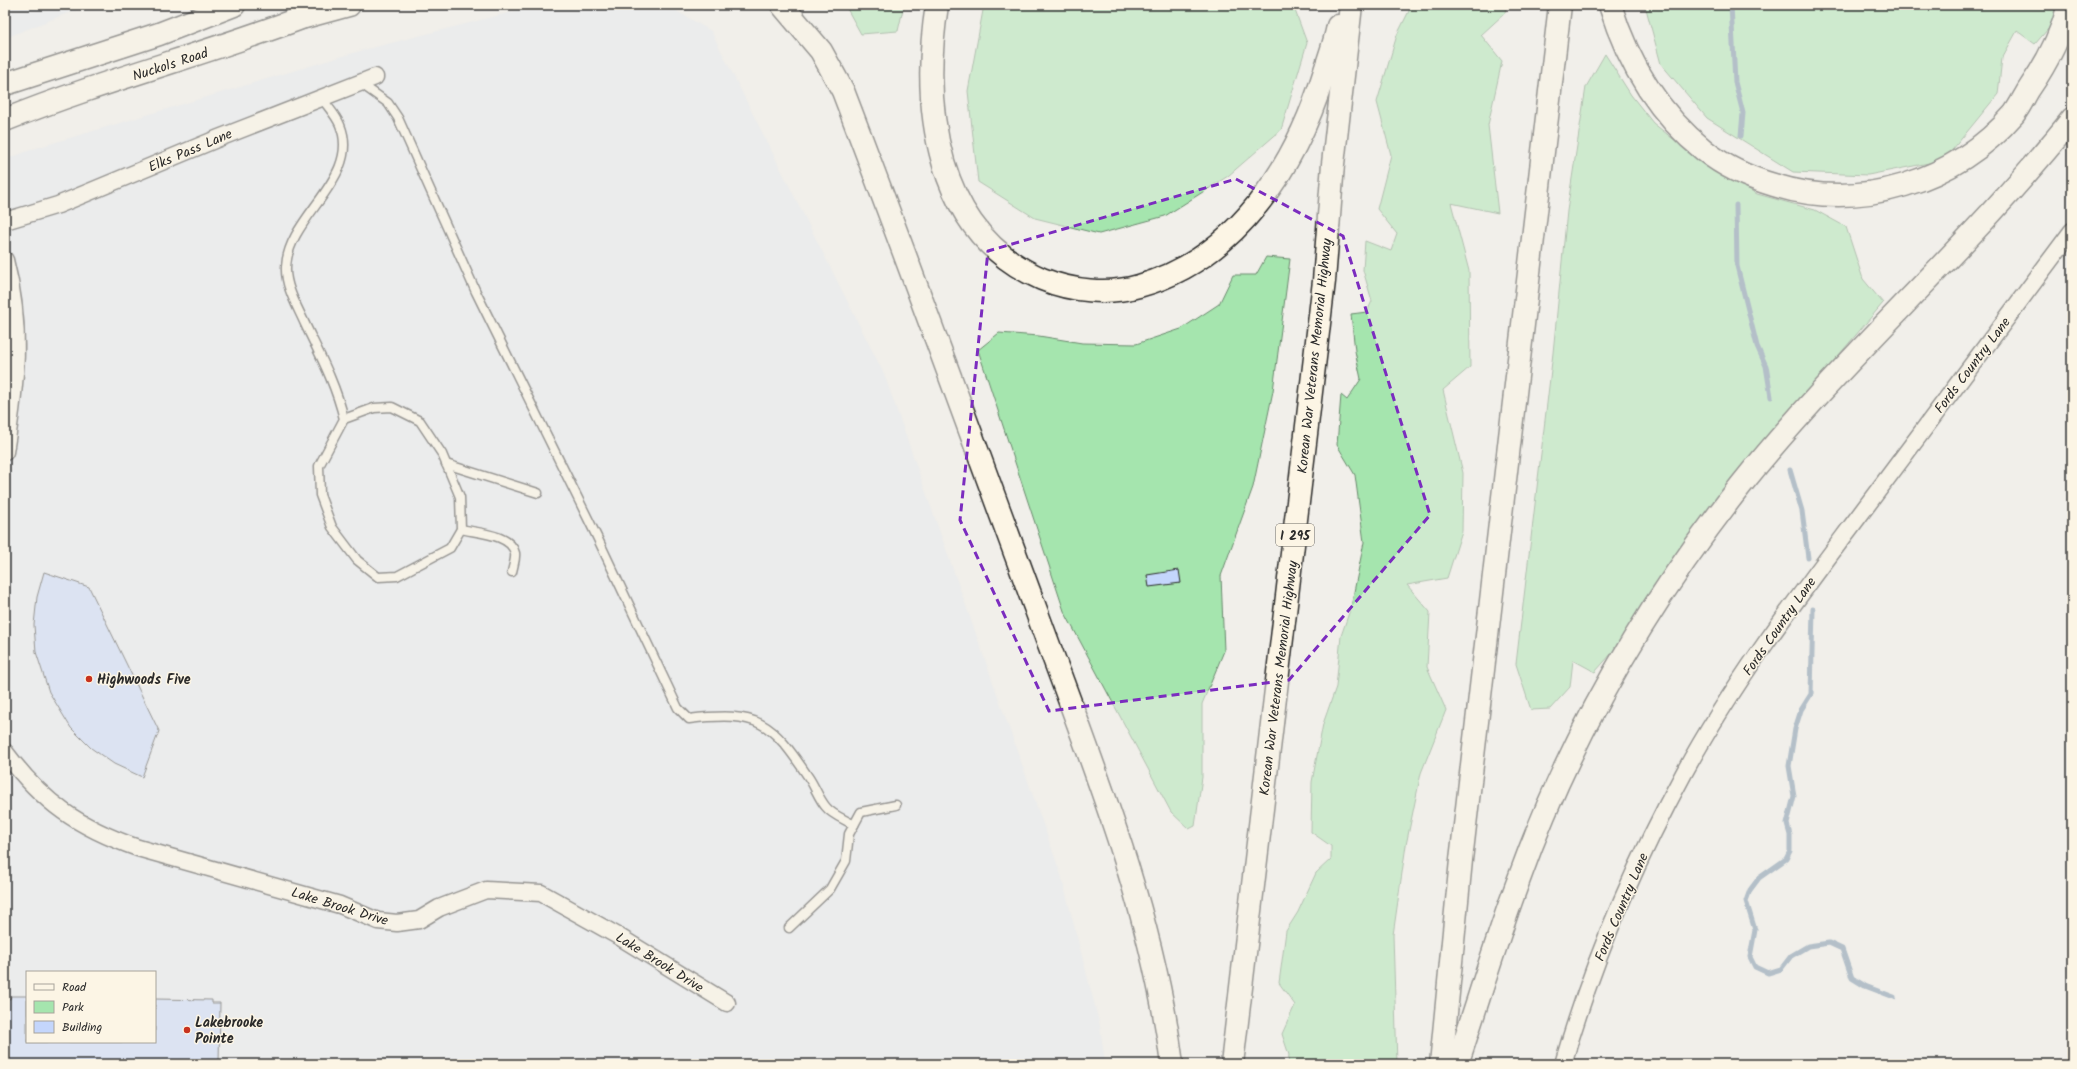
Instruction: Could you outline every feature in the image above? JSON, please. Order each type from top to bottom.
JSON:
[{"type":"main road","points":[[5,84],[159,34],[234,5]]},
{"type":"main road","name":"Nuckols Road","points":[[5,120],[221,47],[334,5]]},
{"type":"main road","points":[[305,17],[349,5]]},
{"type":"main road","points":[[782,5],[821,51],[843,91],[1082,734],[1141,909],[1160,987],[1172,1064]]},
{"type":"main road","points":[[937,5],[932,39],[930,71],[932,107],[939,146],[947,173],[966,214],[986,241],[1007,259],[1029,274],[1066,287],[1089,290],[1111,290],[1139,286],[1179,271],[1213,248],[1254,209],[1273,185],[1289,160],[1314,107],[1336,37],[1341,5]]},
{"type":"main road","name":"Korean War Veterans Memorial Highway","points":[[1232,1064],[1324,281],[1333,164],[1351,5]]},
{"type":"main road","points":[[1441,1064],[1461,860],[1560,5]]},
{"type":"main road","points":[[1610,5],[1617,29],[1642,81],[1664,112],[1706,152],[1754,179],[1787,189],[1827,195],[1862,194],[1892,189],[1928,177],[1966,156],[1984,142],[2014,113],[2044,66],[2054,47],[2069,5]]},
{"type":"main road","points":[[1457,1064],[1519,879],[1539,827],[1570,758],[1599,701],[1650,614],[1721,512],[1790,427],[2011,192],[2072,119]]},
{"type":"street","name":"Elks Pass Lane","points":[[5,221],[58,205],[321,97],[368,80]]},
{"type":"street","name":"Fords Country Lane","points":[[1563,1064],[1574,1025],[1623,899],[1660,818],[1684,772],[1724,705],[1779,623],[2072,230]]},
{"type":"street","points":[[5,260],[13,290],[17,356],[10,389],[5,452]]},
{"type":"street","name":"Lake Brook Drive","points":[[5,752],[37,791],[72,819],[108,837],[138,848],[340,905],[378,921],[397,923],[419,920],[439,908],[486,890],[542,893],[618,936],[726,1003]]},
{"type":"lane","points":[[368,80],[388,103],[398,118],[476,292],[597,537],[678,708],[689,719],[717,716],[740,717],[758,721],[770,728],[810,778],[826,808],[854,825]]},
{"type":"lane","points":[[321,97],[340,124],[345,145],[341,164],[298,230],[289,249],[286,267],[291,292],[338,394],[344,419],[319,466],[320,495],[332,527],[357,560],[378,577],[396,576],[450,548],[461,529],[460,498],[446,464],[420,421],[392,408],[374,408],[344,419]]},
{"type":"lane","points":[[446,464],[538,493]]},
{"type":"lane","points":[[461,529],[500,537],[511,545],[515,554],[512,572]]},
{"type":"lane","points":[[790,928],[830,889],[846,861],[849,834],[861,812],[896,805]]},
{"type":"highlighted area","points":[[1236,179],[1343,236],[1430,515],[1289,680],[1049,711],[960,520],[988,251]]},
{"type":"shaded area","points":[[5,5],[88,5],[5,38]]},
{"type":"shaded area","points":[[539,5],[666,5],[711,31],[884,374],[1061,875],[1100,1026],[1105,1064],[5,1064],[5,160],[33,149],[360,51]]},
{"type":"green space","points":[[845,5],[904,5],[898,31],[861,34]]},
{"type":"green space","points":[[984,5],[1293,5],[1307,43],[1281,130],[1228,176],[1165,216],[1099,234],[1035,218],[978,182],[968,91]]},
{"type":"green space","points":[[1412,5],[1506,5],[1505,13],[1481,35],[1502,61],[1488,125],[1498,213],[1451,203],[1469,271],[1470,367],[1443,390],[1463,473],[1462,531],[1447,578],[1407,585],[1430,612],[1427,667],[1446,710],[1421,773],[1406,845],[1393,935],[1397,1064],[1288,1064],[1289,1055],[1282,1034],[1295,1005],[1279,983],[1286,931],[1298,912],[1316,873],[1331,859],[1331,846],[1311,832],[1312,782],[1323,724],[1336,687],[1341,636],[1351,607],[1364,542],[1355,475],[1337,445],[1341,395],[1347,400],[1361,379],[1355,351],[1351,314],[1367,312],[1372,301],[1363,270],[1365,241],[1391,251],[1397,234],[1377,209],[1391,155],[1377,102],[1397,35]]},
{"type":"green space","points":[[1645,5],[2054,5],[2055,21],[2035,44],[2017,31],[2002,58],[1998,94],[1944,160],[1868,175],[1793,172],[1707,118],[1661,64]]},
{"type":"green space","points":[[1605,54],[1631,95],[1653,123],[1706,165],[1757,194],[1815,210],[1846,227],[1863,279],[1883,303],[1805,395],[1620,644],[1595,672],[1573,660],[1570,687],[1550,709],[1531,710],[1516,664],[1553,353],[1567,211],[1586,87]]},
{"type":"green space","points":[[1266,257],[1290,259],[1273,391],[1253,487],[1221,576],[1224,651],[1202,704],[1202,777],[1195,826],[1189,829],[1171,812],[1064,611],[978,350],[999,333],[1039,336],[1082,343],[1136,344],[1181,329],[1219,304],[1233,275],[1256,275]]},
{"type":"building","points":[[1179,570],[1181,583],[1149,587],[1147,575]]},
{"type":"building","name":"Highwoods Five","points":[[44,572],[89,587],[159,731],[142,777],[114,764],[91,748],[71,728],[49,692],[36,652],[34,625],[37,597]]},
{"type":"building","name":"Lakebrooke Pointe","points":[[11,996],[26,996],[26,1043],[156,1043],[156,999],[212,1000],[212,1003],[220,1003],[219,1064],[5,1064],[5,999],[10,999]]},
{"type":"waterway","points":[[1731,5],[1735,82],[1743,113],[1741,136]]},
{"type":"waterway","points":[[1736,205],[1737,266],[1757,346],[1766,366],[1771,397]]},
{"type":"waterway","points":[[1790,470],[1802,511],[1808,558]]},
{"type":"waterway","points":[[1813,609],[1811,694],[1801,710],[1795,729],[1789,766],[1794,796],[1787,824],[1790,835],[1790,851],[1786,859],[1759,878],[1750,890],[1746,901],[1755,930],[1750,957],[1755,967],[1768,973],[1781,969],[1791,956],[1808,946],[1829,943],[1842,949],[1852,978],[1865,986],[1894,997]]},
{"type":"place","name":"Highwoods Five","points":[[89,679]]},
{"type":"place","name":"Lakebrooke Pointe","points":[[187,1030]]}]
